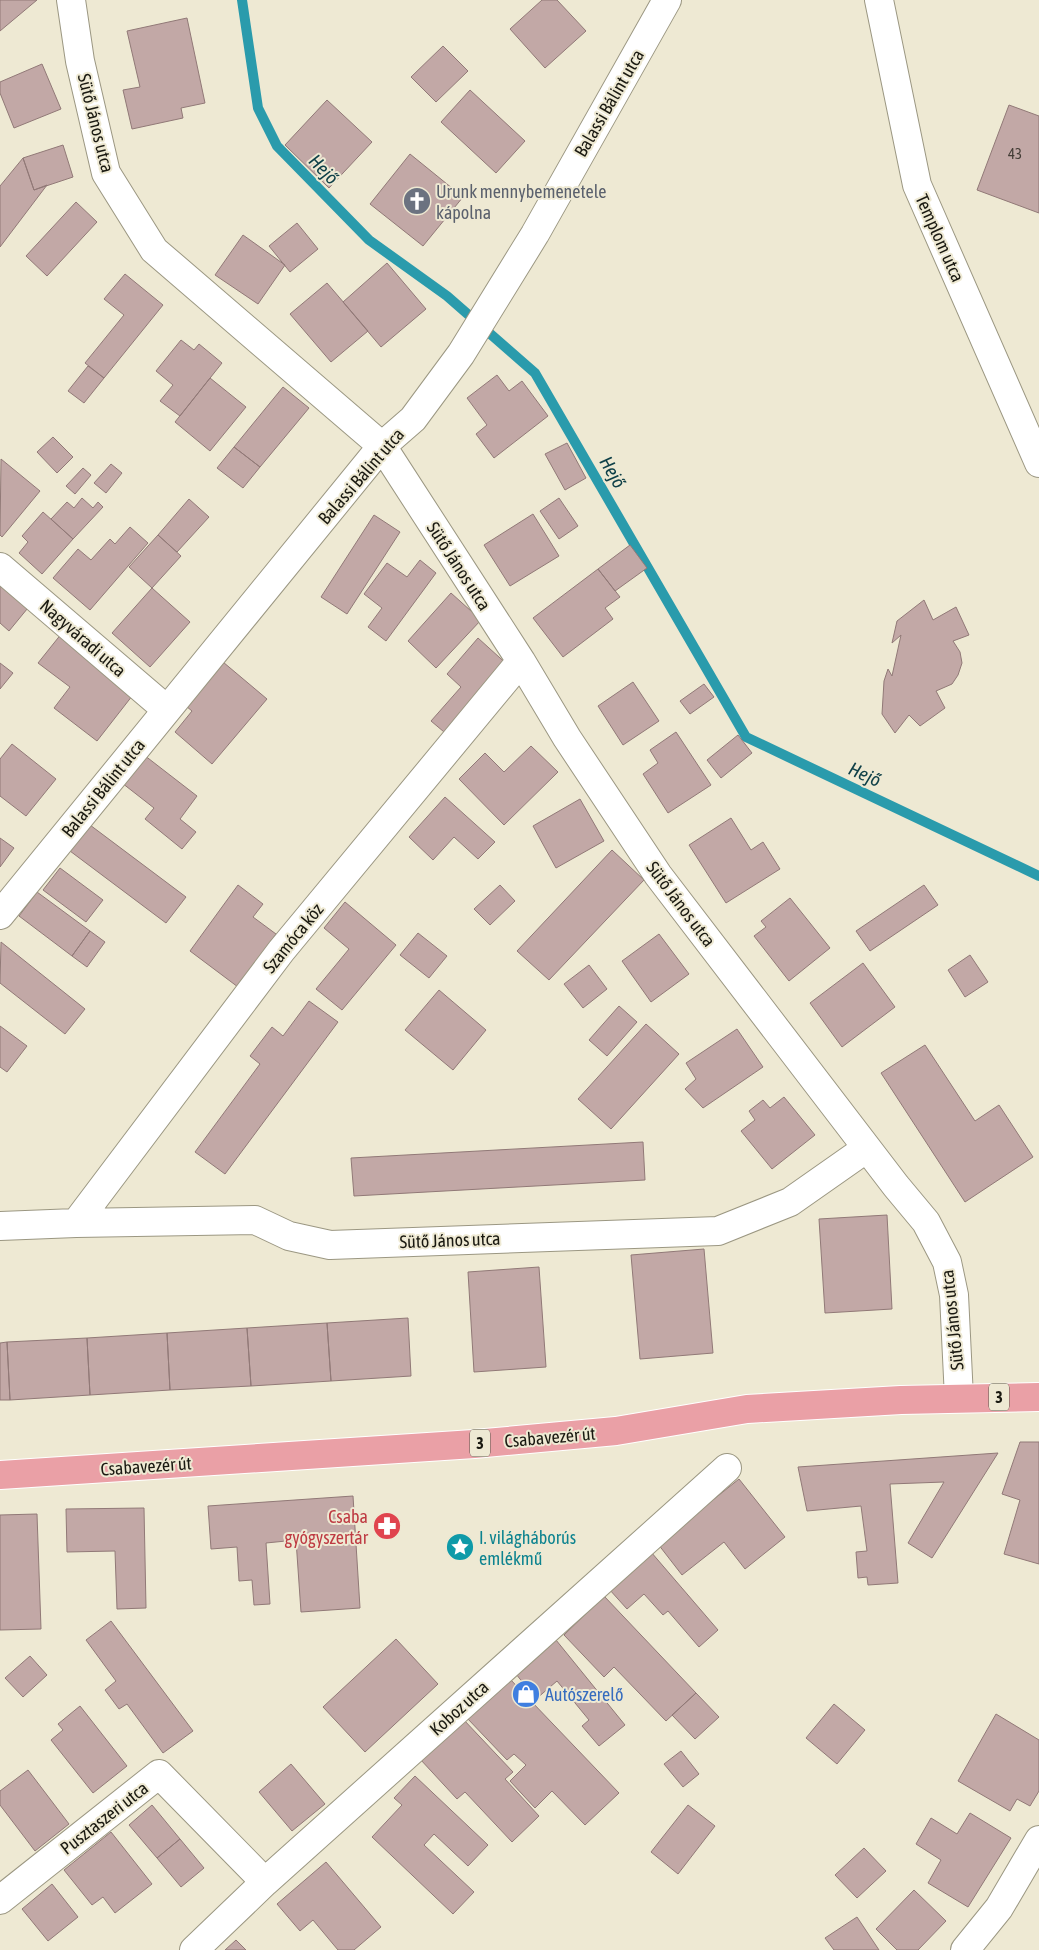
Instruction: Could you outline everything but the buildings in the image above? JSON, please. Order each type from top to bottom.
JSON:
[{"type":"main road","name":"Csabavezér út","points":[[0,1475],[474,1444],[616,1431],[747,1409],[901,1400],[1039,1396]]},
{"type":"street","name":"Sütő János utca","points":[[71,0],[80,61],[106,173],[154,250],[382,446],[521,661],[567,738],[658,875],[926,1222],[947,1262],[954,1295],[959,1398]]},
{"type":"street","name":"Balassi Bálint utca","points":[[0,915],[382,446],[413,419],[461,354],[535,234],[667,0]]},
{"type":"street","name":"Templom utca","points":[[879,0],[917,185],[1039,464]]},
{"type":"street","name":"Nagyváradi utca","points":[[0,568],[166,709]]},
{"type":"street","name":"Szamóca köz","points":[[76,1222],[281,951],[521,661]]},
{"type":"street","name":"Sütő János utca","points":[[76,1222],[255,1220],[289,1236],[330,1246],[718,1231],[790,1202],[867,1148]]},
{"type":"street","points":[[0,1226],[76,1222]]},
{"type":"street","name":"Koboz utca","points":[[194,1950],[265,1882],[727,1468]]},
{"type":"street","name":"Pusztaszeri utca","points":[[0,1900],[159,1774],[265,1882]]},
{"type":"street","points":[[965,1950],[999,1908],[1039,1840]]},
{"type":"waterway","name":"Hejő","points":[[242,0],[258,108],[277,146],[369,240],[447,296],[535,373],[746,737],[1039,876]]},
{"type":"place","name":"Urunk mennybemenetele kápolna","points":[[417,201]]},
{"type":"place","name":"Csaba gyógyszertár","points":[[387,1526]]},
{"type":"place","name":"I. világháborús emlékmű","points":[[460,1547]]},
{"type":"place","name":"Autószerelő","points":[[526,1694]]}]
